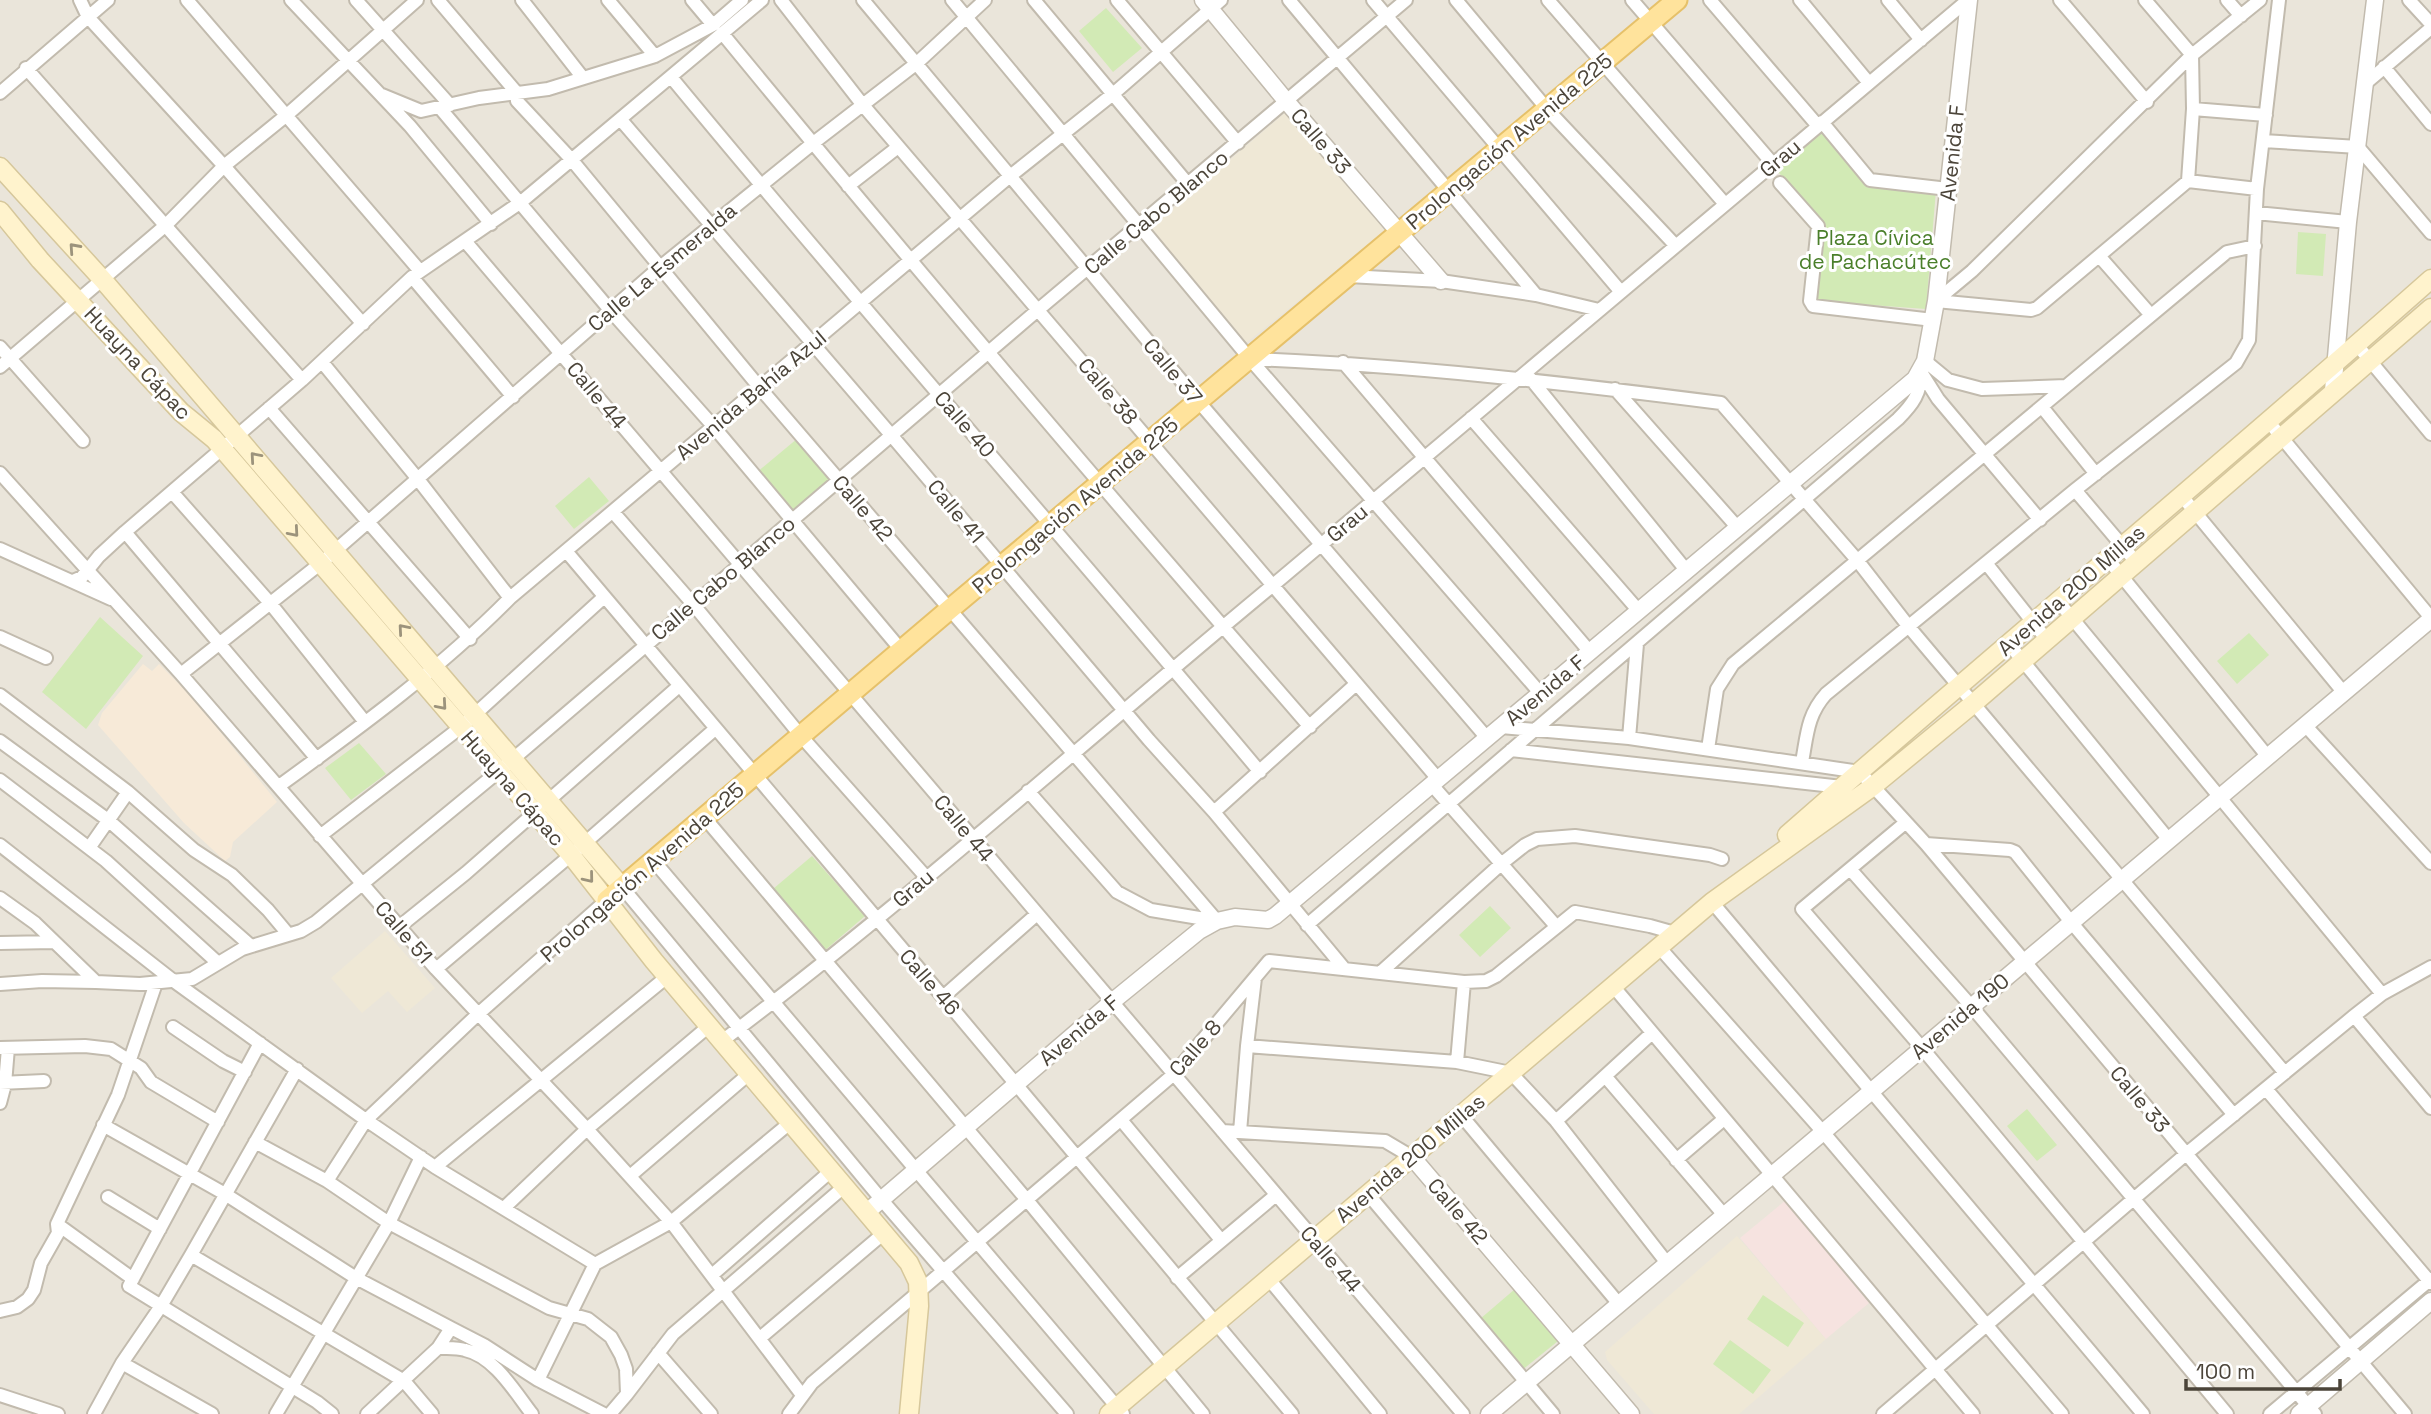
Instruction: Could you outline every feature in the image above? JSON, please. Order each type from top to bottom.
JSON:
[{"type":"main road","name":"Prolongación Avenida 225","points":[[607,900],[1002,565],[1100,486],[1677,0]]},
{"type":"main road","name":"Huayna Cápac","points":[[0,167],[103,280],[436,668],[468,721]]},
{"type":"main road","name":"Huayna Cápac","points":[[0,211],[40,260],[181,412],[221,448],[420,680],[468,721],[542,807],[584,843],[622,887]]},
{"type":"main road","name":"Avenida 200 Millas","points":[[1116,1412],[1163,1368],[1712,902],[2107,558],[2335,365],[2431,279]]},
{"type":"main road","name":"Avenida 200 Millas","points":[[1712,902],[1872,787],[1974,703],[2431,308]]},
{"type":"main road","name":"Huayna Cápac","points":[[542,807],[571,855],[668,976],[909,1263],[918,1282],[909,1414]]},
{"type":"street","points":[[80,0],[88,17],[363,324]]},
{"type":"street","points":[[0,93],[108,0]]},
{"type":"street","points":[[187,0],[288,114],[513,397]]},
{"type":"street","points":[[291,0],[382,95],[491,224]]},
{"type":"street","points":[[356,0],[383,29],[610,310],[714,427],[902,651]]},
{"type":"street","name":"Calle 42","points":[[438,0],[516,92],[517,101],[571,159],[760,388],[1217,921]]},
{"type":"street","points":[[522,0],[583,78]]},
{"type":"street","points":[[608,0],[655,56]]},
{"type":"street","points":[[692,0],[910,261],[1046,418],[1100,486],[1310,727]]},
{"type":"street","points":[[73,581],[82,577],[125,531],[302,380],[416,274],[521,202],[671,77],[741,0]]},
{"type":"street","points":[[382,95],[421,111],[516,92],[548,89],[655,56],[717,29],[762,0]]},
{"type":"street","name":"Calle 38","points":[[781,0],[898,147],[1039,309],[1356,684],[1435,782],[1447,803],[1556,926]]},
{"type":"street","name":"Calle 37","points":[[863,0],[1199,402],[1487,738]]},
{"type":"street","points":[[952,0],[1250,359],[1541,694]]},
{"type":"street","name":"Calle La Esmeralda","points":[[181,674],[321,563],[659,268],[862,104],[917,64],[985,0]]},
{"type":"street","points":[[1034,0],[1188,184]]},
{"type":"street","points":[[1117,0],[1238,143]]},
{"type":"street","points":[[1289,0],[1536,295]]},
{"type":"street","points":[[1373,0],[1621,292]]},
{"type":"street","name":"Calle Cabo Blanco","points":[[0,985],[42,981],[156,984],[192,979],[251,946],[301,931],[316,922],[506,765],[1039,309],[1406,0]]},
{"type":"street","points":[[1456,0],[1547,109],[1676,246]]},
{"type":"street","points":[[1548,0],[1725,204]]},
{"type":"street","points":[[1632,0],[1773,164]]},
{"type":"street","points":[[1710,0],[1870,180],[1948,189]]},
{"type":"street","points":[[1800,0],[1868,83]]},
{"type":"street","points":[[1888,0],[1921,40]]},
{"type":"street","name":"Grau","points":[[722,1041],[825,962],[1172,667],[1471,418],[1524,379],[1599,310],[1968,0]]},
{"type":"street","name":"Avenida F","points":[[867,1212],[1113,1001],[1199,931],[1217,921],[1235,918],[1268,920],[1289,904],[1909,385],[1923,367],[1933,320],[1968,0]]},
{"type":"street","points":[[2060,0],[2147,102]]},
{"type":"street","points":[[1936,300],[2031,310],[2043,304],[2188,181],[2193,109],[2192,55],[2145,0]]},
{"type":"street","points":[[2227,0],[2241,16]]},
{"type":"street","points":[[1936,300],[1972,271],[2192,55],[2260,0]]},
{"type":"street","points":[[1802,762],[1810,716],[1826,694],[2075,490],[2236,363],[2243,353],[2249,340],[2257,189],[2279,0]]},
{"type":"street","points":[[2333,391],[2348,222],[2375,0]]},
{"type":"street","points":[[2366,83],[2431,26],[2409,0]]},
{"type":"street","points":[[5,363],[166,225],[224,166],[349,62],[412,2]]},
{"type":"street","name":"Avenida Bahía Azul","points":[[279,786],[436,668],[470,639],[510,598],[1009,177],[1162,52],[1211,3]]},
{"type":"street","name":"Calle 33","points":[[1211,3],[1287,102],[1441,281]]},
{"type":"street","points":[[2384,67],[2431,124]]},
{"type":"street","points":[[26,68],[302,380]]},
{"type":"street","name":"Calle 40","points":[[671,77],[860,303],[1053,524],[1260,772]]},
{"type":"street","points":[[2193,109],[2266,115]]},
{"type":"street","name":"Calle 41","points":[[621,120],[1123,710],[1214,812],[1343,967]]},
{"type":"street","points":[[2263,141],[2358,147],[2431,233]]},
{"type":"street","points":[[848,186],[898,147]]},
{"type":"street","points":[[2188,181],[2257,189]]},
{"type":"street","points":[[1780,183],[1818,226],[1810,301],[1813,306],[1933,320]]},
{"type":"street","points":[[2256,213],[2348,222]]},
{"type":"street","name":"Calle 44","points":[[466,241],[1463,1414]]},
{"type":"street","points":[[1709,749],[1717,689],[1732,664],[2227,252],[2255,246]]},
{"type":"street","points":[[2100,257],[2150,314]]},
{"type":"street","points":[[1348,276],[1441,281],[1536,295],[1599,310]]},
{"type":"street","points":[[2357,345],[2431,434]]},
{"type":"street","points":[[0,347],[5,363],[83,441]]},
{"type":"street","points":[[1250,359],[1343,362],[1524,379],[1721,403],[1857,560],[1909,627],[2284,1073]]},
{"type":"street","points":[[322,362],[510,598]]},
{"type":"street","points":[[1343,362],[1590,652]]},
{"type":"street","points":[[1923,367],[1948,380],[1982,390],[2066,386]]},
{"type":"street","points":[[1923,367],[1938,399],[2039,520]]},
{"type":"street","points":[[1307,925],[1447,803],[1805,501],[1912,405],[1921,388],[1923,367]]},
{"type":"street","points":[[1524,379],[1686,570]]},
{"type":"street","points":[[1615,389],[1738,528]]},
{"type":"street","points":[[2042,407],[2096,474]]},
{"type":"street","points":[[269,408],[470,639]]},
{"type":"street","points":[[1471,418],[1638,610]]},
{"type":"street","points":[[2268,421],[2431,618]]},
{"type":"street","name":"Calle 51","points":[[0,473],[181,674],[477,1015],[587,1129],[671,1222],[802,1395]]},
{"type":"street","points":[[2075,490],[2136,562]]},
{"type":"street","points":[[172,492],[270,603],[365,722]]},
{"type":"street","points":[[2181,495],[2344,693]]},
{"type":"street","points":[[612,512],[801,736],[926,877]]},
{"type":"street","points":[[125,531],[317,759]]},
{"type":"street","points":[[0,549],[115,600]]},
{"type":"street","name":"Calle 46","points":[[566,551],[1293,1414]]},
{"type":"street","points":[[2107,558],[2268,757]]},
{"type":"street","points":[[1986,563],[2047,640]]},
{"type":"street","points":[[320,836],[468,721],[604,597]]},
{"type":"street","points":[[2058,601],[2382,994]]},
{"type":"street","name":"Avenida 190","points":[[1489,1414],[2431,618]]},
{"type":"street","points":[[0,637],[46,658]]},
{"type":"street","points":[[1629,738],[1637,644]]},
{"type":"street","points":[[2008,644],[2169,840]]},
{"type":"street","points":[[1214,812],[1356,684]]},
{"type":"street","points":[[399,927],[542,807],[679,686]]},
{"type":"street","points":[[0,695],[128,792],[194,850],[232,876],[251,892],[288,934]]},
{"type":"street","points":[[2305,725],[2431,863]]},
{"type":"street","points":[[1501,727],[1629,738],[1860,772]]},
{"type":"street","points":[[436,969],[715,729]]},
{"type":"street","points":[[0,741],[42,769],[109,821],[251,946]]},
{"type":"street","points":[[1511,750],[1842,787]]},
{"type":"street","name":"Calle 33","points":[[1860,772],[1926,844],[2405,1414]]},
{"type":"street","points":[[0,780],[137,887],[218,963]]},
{"type":"street","points":[[1027,791],[1117,892],[1151,910],[1217,921]]},
{"type":"street","points":[[89,848],[128,792]]},
{"type":"street","points":[[704,817],[1027,1200],[1203,1414]]},
{"type":"street","points":[[1905,823],[1802,909],[1922,1048],[2227,1414]]},
{"type":"street","points":[[1381,972],[1501,864],[1537,839],[1560,836],[1710,855],[1722,859]]},
{"type":"street","points":[[1926,844],[2015,852],[2234,1115]]},
{"type":"street","points":[[0,845],[175,982],[366,1120],[435,1167],[595,1264]]},
{"type":"street","points":[[653,860],[978,1241],[1116,1412]]},
{"type":"street","points":[[1850,869],[2135,1198],[2295,1392],[2307,1412],[2431,1301]]},
{"type":"street","name":"Huayna Cápac","points":[[622,887],[881,1199],[1067,1414]]},
{"type":"street","points":[[0,898],[20,911],[96,982]]},
{"type":"street","name":"Prolongación Avenida 225","points":[[327,1181],[366,1120],[477,1015],[607,900]]},
{"type":"street","points":[[1712,902],[2143,1414]]},
{"type":"street","name":"Calle 8","points":[[789,1414],[812,1383],[1174,1074],[1269,961],[1464,982],[1486,981],[1496,976],[1575,912],[1675,933]]},
{"type":"street","points":[[943,996],[1037,914]]},
{"type":"street","points":[[0,943],[54,943]]},
{"type":"street","points":[[1659,947],[1823,1132],[2062,1414]]},
{"type":"street","points":[[1888,1412],[1986,1325],[2284,1073],[2382,994],[2431,967]]},
{"type":"street","points":[[435,1167],[668,976]]},
{"type":"street","points":[[1240,1132],[1255,978]]},
{"type":"street","points":[[1457,1062],[1464,982]]},
{"type":"street","points":[[0,1311],[17,1307],[29,1299],[34,1290],[41,1263],[58,1233],[57,1224],[118,1095],[156,984]]},
{"type":"street","points":[[1613,986],[1973,1414]]},
{"type":"street","points":[[2354,1016],[2431,1108]]},
{"type":"street","points":[[503,1208],[587,1129],[709,1026]]},
{"type":"street","points":[[173,1027],[223,1061],[245,1072]]},
{"type":"street","points":[[1556,1121],[1652,1033]]},
{"type":"street","points":[[260,1043],[129,1286],[317,1402],[332,1414]]},
{"type":"street","points":[[0,1104],[4,1048],[85,1046],[111,1049],[141,1068],[151,1082],[218,1122]]},
{"type":"street","points":[[1247,1046],[1457,1062],[1511,1073],[1556,1121],[1667,1263]]},
{"type":"street","points":[[94,1414],[122,1363],[161,1306],[297,1069]]},
{"type":"street","points":[[630,1176],[750,1073]]},
{"type":"street","points":[[1605,1076],[1724,1215]]},
{"type":"street","points":[[2,1084],[44,1081]]},
{"type":"street","points":[[2266,1089],[2430,1281],[2270,1414]]},
{"type":"street","points":[[1461,1115],[1619,1304]]},
{"type":"street","points":[[1676,1160],[1724,1119]]},
{"type":"street","points":[[1122,1121],[1221,1240]]},
{"type":"street","points":[[538,1380],[595,1264],[671,1222],[791,1122]]},
{"type":"street","points":[[103,1125],[225,1194],[356,1278],[484,1345],[538,1380],[604,1414]]},
{"type":"street","name":"Calle 42","points":[[1222,1131],[1385,1142],[1412,1157],[1631,1414]]},
{"type":"street","points":[[255,1142],[327,1181],[389,1223],[549,1308],[589,1319],[611,1337],[626,1369],[627,1394]]},
{"type":"street","points":[[276,1414],[389,1223],[421,1157]]},
{"type":"street","points":[[712,1275],[832,1170]]},
{"type":"street","points":[[617,1411],[673,1334],[722,1289],[846,1185]]},
{"type":"street","points":[[1368,1194],[1553,1414]]},
{"type":"street","points":[[1177,1278],[1276,1195]]},
{"type":"street","points":[[108,1197],[160,1229]]},
{"type":"street","points":[[57,1224],[133,1279]]},
{"type":"street","points":[[760,1338],[884,1233]]},
{"type":"street","points":[[191,1255],[404,1381],[432,1414]]},
{"type":"street","points":[[1268,1279],[1380,1414]]},
{"type":"street","points":[[367,1414],[438,1348],[451,1328]]},
{"type":"street","points":[[438,1348],[465,1350],[480,1356],[497,1371],[532,1414]]},
{"type":"street","points":[[659,1353],[711,1414]]},
{"type":"street","points":[[122,1363],[212,1414]]},
{"type":"street","points":[[0,1395],[24,1409],[58,1414]]},
{"type":"shaded area","points":[[0,0],[2431,0],[2431,1414],[0,1414]]},
{"type":"shaded area","points":[[1286,112],[1386,230],[1246,343],[1149,229]]},
{"type":"shaded area","points":[[143,664],[152,671],[159,664],[209,714],[213,723],[277,802],[233,842],[230,857],[225,861],[184,823],[98,725],[102,713]]},
{"type":"shaded area","points":[[385,931],[435,988],[407,1012],[388,991],[362,1013],[331,978]]},
{"type":"shaded area","points":[[1786,1200],[1869,1303],[1826,1339],[1740,1238]]},
{"type":"shaded area","points":[[1737,1236],[1826,1339],[1739,1414],[1654,1414],[1607,1360],[1605,1352]]},
{"type":"green space","points":[[1106,8],[1142,48],[1113,72],[1079,31]]},
{"type":"green space","name":"Plaza Cívica de Pachacútec","points":[[1821,127],[1869,183],[1936,190],[1926,309],[1816,301],[1821,222],[1774,167]]},
{"type":"green space","points":[[2298,232],[2326,234],[2323,276],[2296,274]]},
{"type":"green space","points":[[798,438],[832,479],[790,514],[756,473]]},
{"type":"green space","points":[[589,477],[609,501],[574,529],[555,506]]},
{"type":"green space","points":[[100,617],[143,656],[86,729],[42,692]]},
{"type":"green space","points":[[2249,633],[2269,655],[2237,684],[2217,661]]},
{"type":"green space","points":[[359,743],[386,774],[351,800],[325,768]]},
{"type":"green space","points":[[812,856],[865,916],[823,952],[773,889]]},
{"type":"green space","points":[[1490,906],[1511,928],[1480,957],[1459,935]]},
{"type":"green space","points":[[2027,1109],[2057,1145],[2037,1161],[2007,1126]]},
{"type":"green space","points":[[1515,1289],[1558,1341],[1521,1371],[1480,1319]]},
{"type":"green space","points":[[1763,1295],[1804,1323],[1788,1347],[1747,1319]]},
{"type":"green space","points":[[1730,1340],[1771,1370],[1753,1394],[1713,1364]]}]
